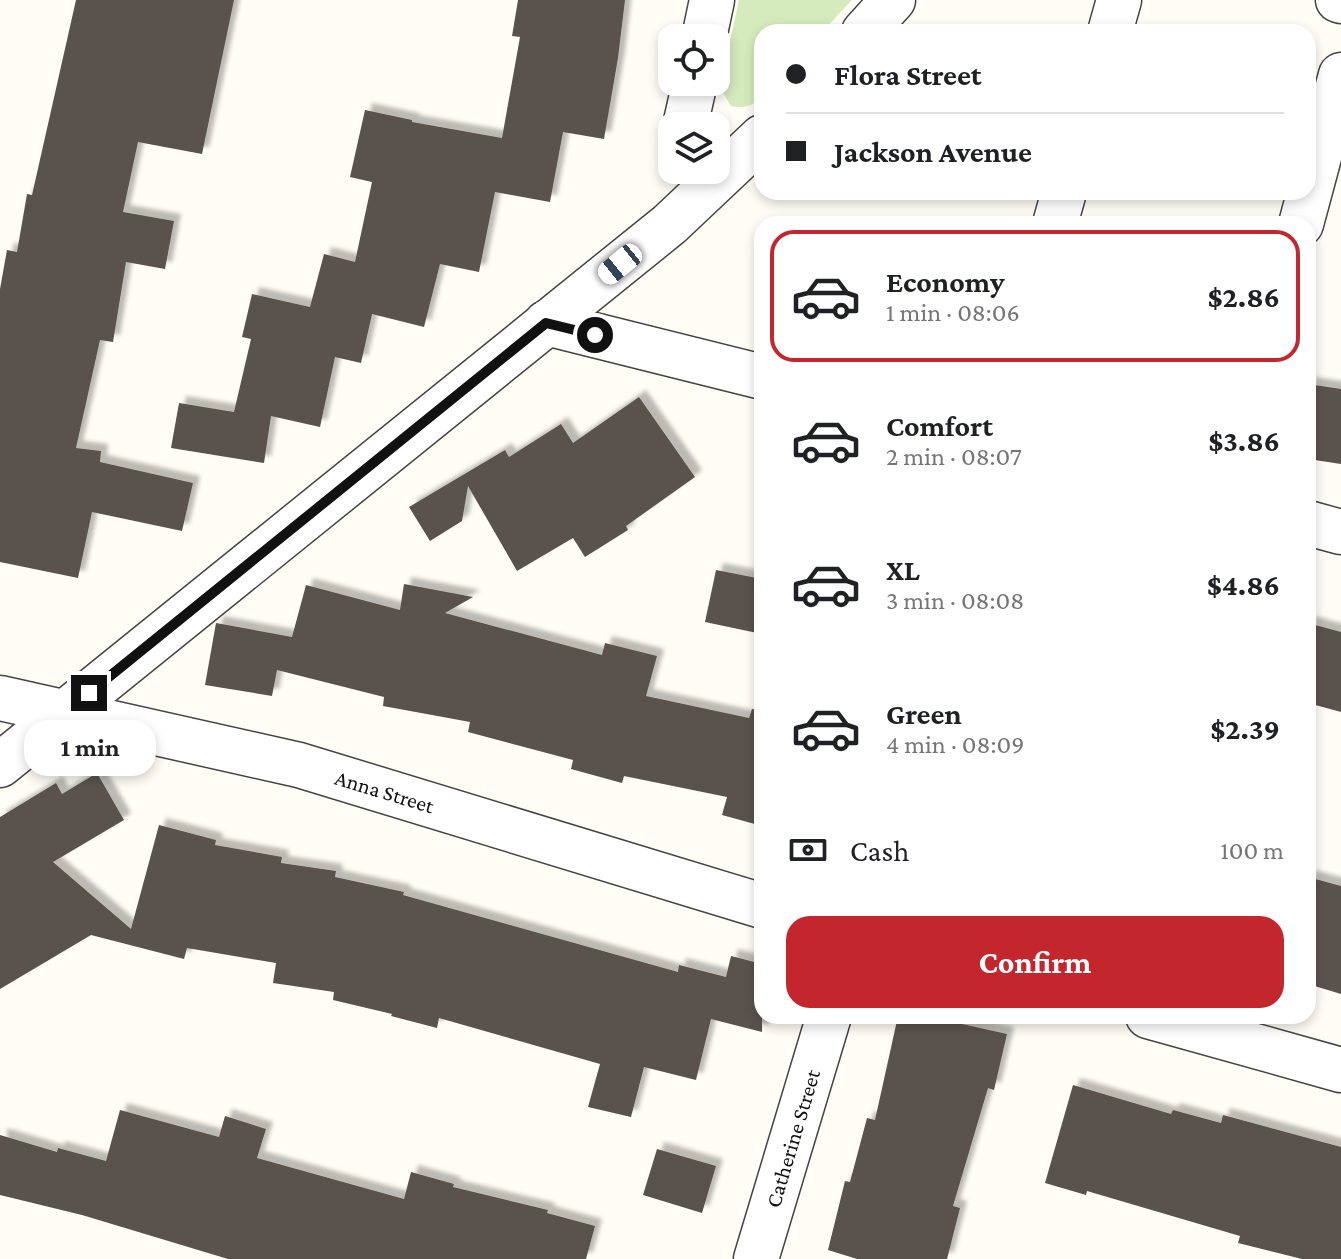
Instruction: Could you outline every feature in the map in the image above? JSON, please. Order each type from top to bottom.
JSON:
[{"type":"street","points":[[707,24],[712,0]]},
{"type":"street","points":[[871,24],[893,0]]},
{"type":"street","points":[[1112,24],[1119,0]]},
{"type":"street","points":[[1316,168],[1341,75]]},
{"type":"street","points":[[0,765],[670,224],[754,145]]},
{"type":"street","points":[[670,224],[676,184]]},
{"type":"street","points":[[546,323],[754,375]]},
{"type":"street","points":[[1316,525],[1341,532]]},
{"type":"street","name":"Anna Street","points":[[0,698],[299,765],[754,904]]},
{"type":"street","name":"Catherine Street","points":[[756,1259],[827,1024]]},
{"type":"street","points":[[1177,1024],[1341,1070]]},
{"type":"green space","points":[[739,0],[852,0],[830,24],[754,24],[754,103],[731,106],[725,96],[730,96],[730,42]]},
{"type":"building","points":[[76,0],[234,0],[202,154],[138,142],[123,212],[174,221],[165,269],[126,262],[113,342],[100,340],[76,448],[101,451],[100,462],[193,483],[182,531],[92,512],[78,578],[0,562],[0,289],[7,250],[17,252],[27,194],[32,195]]},
{"type":"building","points":[[518,0],[625,0],[604,139],[563,132],[550,202],[495,192],[479,272],[440,264],[424,327],[372,314],[361,363],[335,357],[320,427],[271,416],[264,463],[171,448],[179,403],[234,412],[251,339],[242,337],[252,294],[310,307],[324,254],[355,262],[372,182],[350,177],[365,110],[502,138],[520,37],[512,36]]},
{"type":"building","points":[[1316,385],[1341,389],[1341,464],[1316,460]]},
{"type":"building","points":[[639,397],[695,477],[626,526],[628,530],[585,557],[573,538],[517,571],[468,486],[462,521],[430,541],[409,507],[505,450],[509,457],[561,424],[573,443]]},
{"type":"building","points":[[716,570],[754,577],[754,632],[705,622]]},
{"type":"building","points":[[404,584],[473,597],[445,613],[602,655],[605,643],[657,656],[646,696],[749,718],[754,709],[754,824],[722,815],[727,797],[624,776],[622,783],[571,769],[573,760],[468,732],[470,722],[383,706],[384,697],[277,670],[272,696],[205,685],[216,623],[292,637],[306,585],[400,610]]},
{"type":"building","points":[[1316,625],[1341,632],[1341,712],[1316,705]]},
{"type":"building","points":[[97,773],[124,820],[53,862],[131,929],[159,825],[216,840],[215,845],[282,857],[281,863],[336,871],[335,877],[404,892],[403,895],[678,972],[679,965],[726,977],[731,956],[754,962],[754,1024],[762,1024],[762,1032],[711,1019],[696,1080],[644,1067],[631,1117],[588,1107],[600,1064],[439,1018],[437,1028],[333,1000],[334,992],[273,983],[276,963],[187,948],[184,959],[91,935],[0,989],[0,817],[56,783],[62,794]]},
{"type":"building","points":[[1316,879],[1341,886],[1341,994],[1316,986]]},
{"type":"building","points":[[896,1024],[962,1024],[1007,1034],[994,1090],[988,1088],[953,1206],[960,1208],[947,1259],[857,1259],[828,1250],[845,1181],[850,1182],[867,1118],[875,1120]]},
{"type":"building","points":[[1073,1085],[1171,1114],[1173,1110],[1221,1123],[1223,1115],[1341,1147],[1341,1259],[1302,1259],[1238,1243],[1240,1236],[1087,1191],[1086,1195],[1045,1183]]},
{"type":"building","points":[[120,1110],[219,1137],[225,1116],[266,1129],[257,1158],[404,1199],[411,1172],[454,1184],[453,1187],[548,1210],[547,1213],[595,1226],[586,1259],[228,1259],[82,1215],[0,1195],[0,1135],[57,1152],[58,1148],[106,1161]]},
{"type":"building","points":[[657,1149],[716,1166],[702,1213],[643,1195]]},
{"type":"route","points":[[89,693],[546,323],[595,335]]}]
